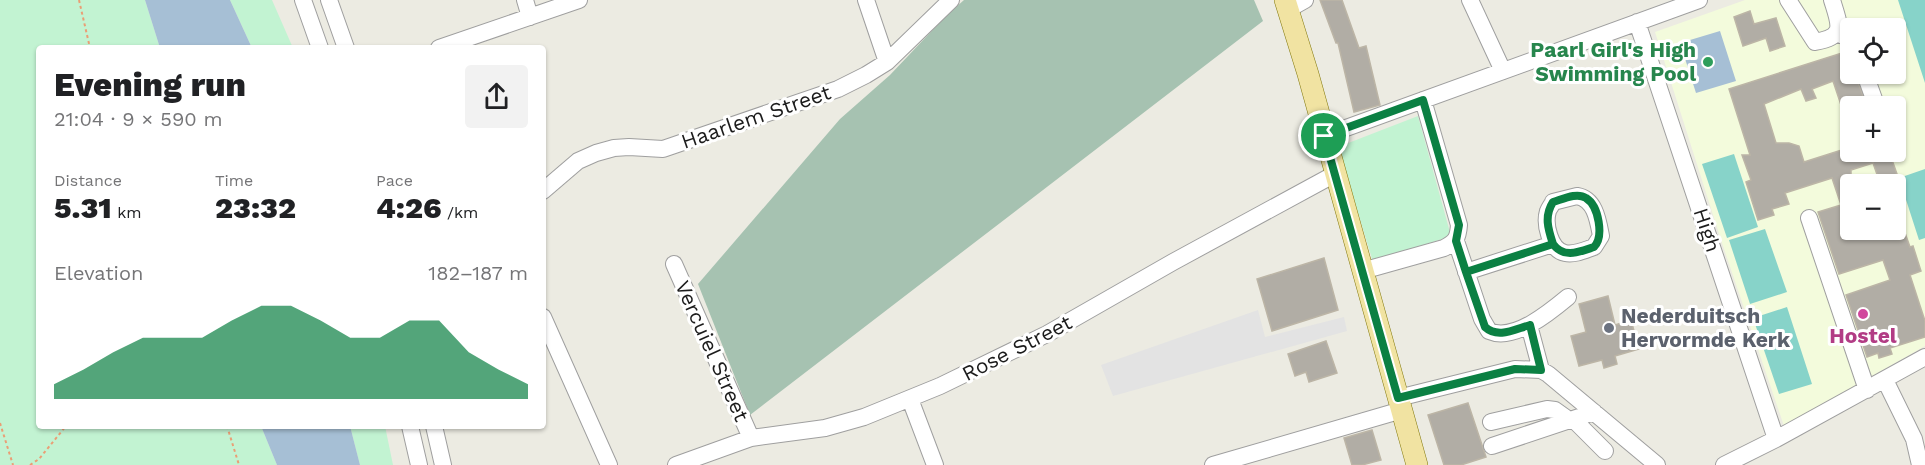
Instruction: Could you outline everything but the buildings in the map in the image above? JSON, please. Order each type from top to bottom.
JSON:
[{"type":"main road","points":[[1293,3],[1324,136],[1417,465]]},
{"type":"street","points":[[303,0],[319,45]]},
{"type":"street","points":[[329,0],[345,45]]},
{"type":"street","points":[[525,0],[530,17]]},
{"type":"street","points":[[448,45],[579,0]]},
{"type":"street","points":[[866,0],[887,62]]},
{"type":"street","name":"Haarlem Street","points":[[546,188],[578,161],[596,153],[629,147],[663,149],[838,88],[866,75],[887,62],[951,0]]},
{"type":"street","points":[[1470,0],[1503,71]]},
{"type":"street","points":[[1324,136],[1699,0]]},
{"type":"street","points":[[1788,0],[1815,42],[1835,36],[1840,37]]},
{"type":"street","points":[[1832,0],[1840,26]]},
{"type":"street","name":"High","points":[[1637,21],[1776,439]]},
{"type":"street","points":[[1423,100],[1459,225],[1456,241],[1485,327],[1489,331],[1503,333],[1530,325],[1543,318],[1568,297]]},
{"type":"street","name":"Rose Street","points":[[676,465],[751,438],[825,428],[864,417],[977,370],[1047,334],[1335,174]]},
{"type":"street","points":[[1809,218],[1867,390]]},
{"type":"street","points":[[1362,271],[1444,248],[1456,241]]},
{"type":"street","points":[[1466,272],[1553,244]]},
{"type":"street","name":"Vercuiel Street","points":[[674,264],[751,438]]},
{"type":"street","points":[[546,324],[609,465]]},
{"type":"street","points":[[1530,325],[1541,370]]},
{"type":"street","points":[[1724,465],[1925,357]]},
{"type":"street","points":[[1213,465],[1515,369],[1541,370],[1548,374],[1657,465]]},
{"type":"street","points":[[1885,380],[1914,438],[1920,465]]},
{"type":"street","points":[[910,399],[935,465]]},
{"type":"street","points":[[1491,422],[1547,409],[1555,410],[1571,420],[1607,458]]},
{"type":"street","points":[[1492,446],[1594,412]]},
{"type":"street","points":[[411,429],[419,465]]},
{"type":"street","points":[[435,429],[443,465]]},
{"type":"street","points":[[1607,458],[1607,442],[1614,429]]},
{"type":"path","points":[[79,0],[89,45]]},
{"type":"path","points":[[0,423],[13,465]]},
{"type":"path","points":[[30,465],[39,459],[64,429]]},
{"type":"path","points":[[228,429],[239,465]]},
{"type":"shaded area","points":[[0,0],[145,0],[159,45],[36,45],[36,429],[262,429],[277,465],[0,465]]},
{"type":"shaded area","points":[[145,0],[230,0],[251,45],[159,45]]},
{"type":"shaded area","points":[[230,0],[272,0],[292,45],[251,45]]},
{"type":"shaded area","points":[[964,0],[1254,0],[1263,21],[750,415],[698,284],[840,119],[890,75]]},
{"type":"shaded area","points":[[1745,0],[1925,0],[1925,346],[1784,426],[1721,240],[1655,32]]},
{"type":"shaded area","points":[[1898,0],[1925,0],[1925,83],[1906,25],[1906,18],[1904,18]]},
{"type":"shaded area","name":"Paarl Girl's High Swimming Pool","points":[[1720,31],[1736,81],[1696,93],[1680,43]]},
{"type":"shaded area","points":[[1418,116],[1451,236],[1373,262],[1338,147]]},
{"type":"shaded area","points":[[1734,154],[1758,227],[1727,238],[1702,164]]},
{"type":"shaded area","points":[[1925,169],[1925,238],[1919,240],[1906,200],[1906,176]]},
{"type":"shaded area","points":[[1765,229],[1787,292],[1750,304],[1729,240]]},
{"type":"shaded area","points":[[1787,307],[1812,384],[1779,394],[1753,318]]},
{"type":"shaded area","points":[[1258,310],[1265,337],[1344,317],[1347,331],[1113,396],[1101,365]]},
{"type":"shaded area","points":[[262,429],[351,429],[360,465],[277,465]]},
{"type":"shaded area","points":[[351,429],[386,429],[393,465],[360,465]]},
{"type":"place","name":"Paarl Girl's High Swimming Pool","points":[[1708,62]]},
{"type":"place","name":"Hostel","points":[[1863,314]]},
{"type":"place","name":"Nederduitsch Hervormde Kerk","points":[[1609,328]]},
{"type":"route","points":[[1324,136],[1398,398],[1515,369],[1541,370],[1530,325],[1503,333],[1489,331],[1485,327],[1466,272],[1553,244],[1558,251],[1567,254],[1594,247],[1601,236],[1591,203],[1585,197],[1577,196],[1553,202],[1548,211],[1547,222],[1553,244],[1509,258],[1466,272],[1456,241],[1459,225],[1423,100],[1324,136]]}]
